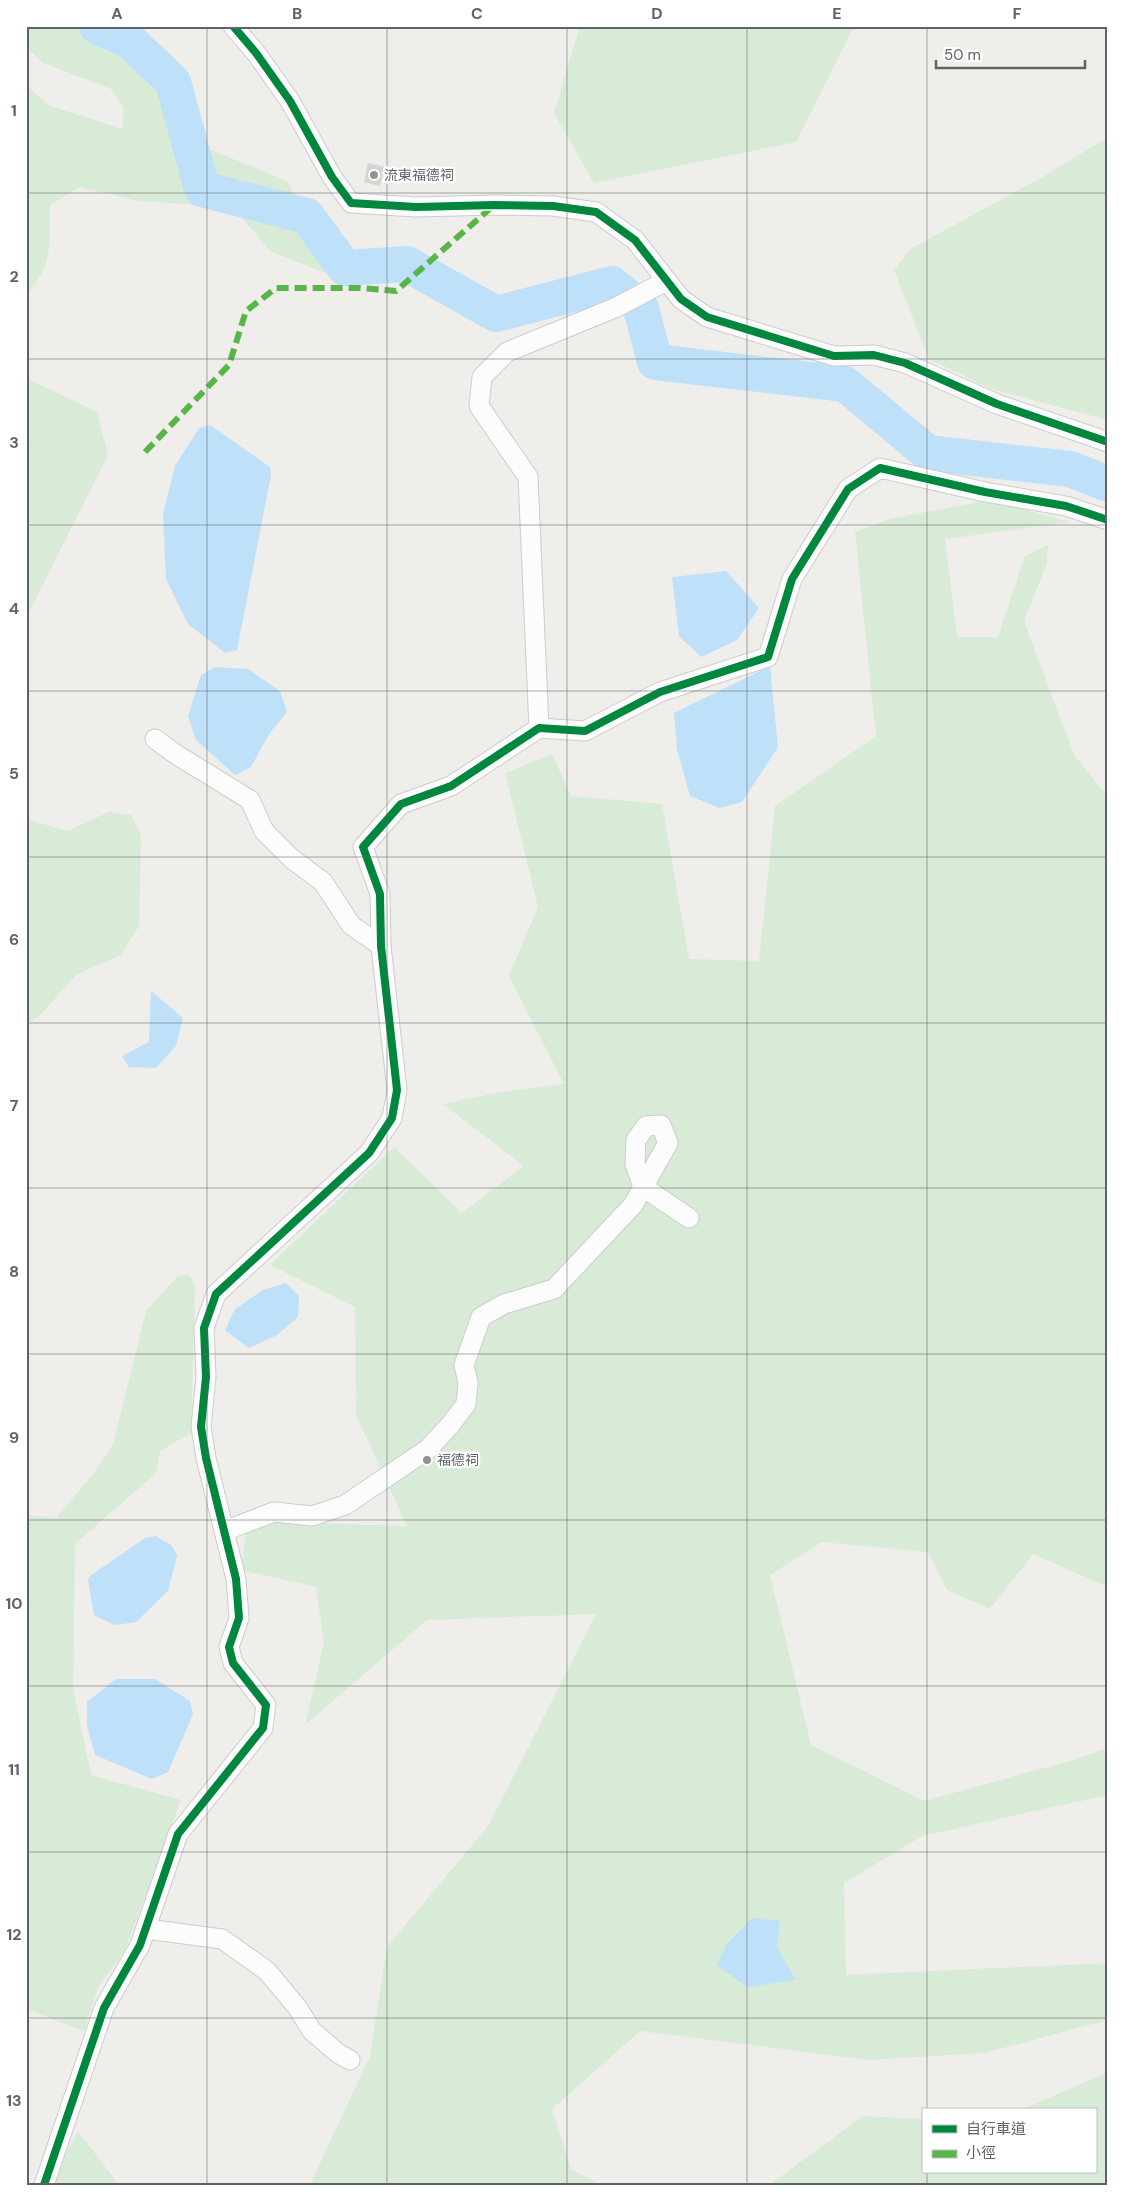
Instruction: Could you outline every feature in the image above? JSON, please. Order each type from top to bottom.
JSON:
[{"type":"street","points":[[233,26],[256,53],[290,101],[332,177],[351,203],[416,207],[553,206],[596,212],[635,240],[681,299],[707,317],[834,356],[874,355],[904,363],[998,404],[1108,442]]},
{"type":"street","points":[[539,728],[528,477],[479,406],[482,377],[507,352],[617,307],[666,281]]},
{"type":"street","points":[[44,2185],[104,2008],[147,1929],[178,1834],[263,1728],[266,1704],[233,1663],[229,1647],[239,1618],[236,1579],[206,1458],[201,1427],[206,1377],[204,1328],[216,1294],[369,1153],[392,1118],[397,1090],[381,946],[380,894],[363,847],[402,804],[451,786],[539,728],[585,731],[660,692],[768,658],[792,579],[848,489],[880,468],[985,492],[1066,506],[1108,520]]},
{"type":"street","points":[[155,739],[174,753],[250,800],[264,831],[292,859],[323,882],[351,925],[381,946]]},
{"type":"street","points":[[224,1531],[274,1512],[312,1516],[345,1505],[428,1449],[466,1404],[468,1383],[464,1364],[481,1317],[504,1304],[554,1289],[634,1204],[643,1187],[689,1218]]},
{"type":"street","points":[[147,1929],[222,1940],[267,1971],[297,2007],[312,2030],[339,2054],[350,2060]]},
{"type":"green space","points":[[26,26],[97,26],[177,70],[182,138],[287,181],[334,265],[325,273],[270,251],[233,207],[138,201],[80,187],[50,205],[50,242],[48,253],[41,274],[26,295],[26,85],[50,106],[122,129],[124,108],[111,89],[43,63],[26,47]]},
{"type":"green space","points":[[580,26],[869,26],[852,30],[796,142],[594,183],[554,113]]},
{"type":"green space","points":[[1108,137],[1108,420],[991,389],[929,359],[894,270],[910,249],[1041,178]]},
{"type":"green space","points":[[26,378],[97,412],[108,455],[26,618]]},
{"type":"green space","points":[[989,500],[1069,522],[945,539],[957,637],[998,637],[1025,556],[1048,545],[1047,563],[1024,621],[1074,755],[1108,797],[1108,1587],[1033,1554],[990,1609],[947,1590],[928,1552],[822,1542],[770,1575],[811,1745],[924,1801],[1070,1761],[1108,1748],[1108,1795],[922,1836],[844,1883],[846,1975],[1108,1963],[1108,2020],[984,2053],[867,2060],[640,2031],[552,2109],[571,2169],[601,2185],[310,2185],[370,2056],[387,1947],[489,1825],[596,1614],[427,1620],[305,1725],[324,1643],[316,1587],[241,1570],[248,1521],[407,1526],[356,1415],[355,1307],[270,1265],[394,1147],[462,1213],[524,1166],[443,1104],[495,1093],[564,1084],[509,976],[538,907],[505,773],[552,754],[571,796],[662,804],[689,959],[759,961],[775,806],[876,736],[855,532],[890,519]],"holes":[[[752,1918],[780,1921],[777,1947]]]},
{"type":"green space","points":[[109,812],[131,815],[141,835],[139,926],[121,955],[77,974],[38,1017],[26,1024],[26,819],[67,831]]},
{"type":"green space","points":[[189,1275],[195,1285],[191,1433],[160,1451],[156,1473],[75,1544],[73,1687],[91,1775],[181,1800],[125,1950],[98,1987],[84,2031],[26,2009],[26,1515],[56,1518],[94,1473],[113,1444],[146,1311],[178,1276]]},
{"type":"green space","points":[[1108,2072],[1108,2185],[769,2185],[863,2116],[922,2119],[922,2174],[1096,2174],[1096,2108],[1026,2108]]},
{"type":"green space","points":[[78,2131],[119,2185],[50,2185]]},
{"type":"water","points":[[210,425],[270,467],[271,475],[237,650],[225,653],[188,624],[166,579],[163,514],[175,466],[199,428]]},
{"type":"water","points":[[726,571],[759,608],[737,640],[701,657],[679,636],[672,577]]},
{"type":"water","points":[[770,666],[778,747],[742,802],[720,808],[690,796],[677,749],[674,713]]},
{"type":"water","points":[[215,667],[248,669],[280,691],[287,712],[269,734],[251,767],[235,775],[196,740],[188,716],[201,675]]},
{"type":"water","points":[[151,991],[183,1018],[176,1046],[156,1068],[129,1067],[122,1056],[149,1042]]},
{"type":"water","points":[[286,1283],[299,1296],[298,1317],[277,1335],[249,1348],[225,1330],[235,1309],[263,1290]]},
{"type":"water","points":[[156,1536],[172,1546],[177,1556],[168,1591],[136,1622],[114,1625],[94,1615],[88,1580],[90,1576],[145,1538]]},
{"type":"water","points":[[116,1679],[155,1679],[190,1701],[193,1714],[168,1772],[152,1779],[95,1755],[87,1726],[87,1702]]},
{"type":"water","points":[[752,1918],[780,1921],[777,1947],[796,1980],[748,1987],[717,1966],[726,1945]]},
{"type":"building","name":"流東福德祠","points":[[368,163],[385,167],[380,186],[364,182]]},
{"type":"waterway","points":[[97,26],[130,41],[173,82],[202,189],[307,216],[345,268],[407,264],[496,314],[612,284],[641,308],[655,362],[845,384],[928,453],[1070,469],[1108,484]]},
{"type":"marked path","points":[[145,452],[229,365],[246,311],[276,288],[360,288],[396,291],[493,206]]},
{"type":"cycle path","points":[[233,26],[256,53],[290,101],[332,177],[351,203],[416,207],[553,206],[596,212],[635,240],[681,299],[707,317],[834,356],[874,355],[905,363],[997,404],[1108,442]]},
{"type":"cycle path","points":[[44,2185],[104,2008],[140,1945],[178,1834],[263,1728],[266,1705],[233,1663],[229,1647],[239,1618],[236,1579],[206,1458],[201,1427],[206,1377],[204,1328],[216,1294],[369,1153],[392,1118],[397,1090],[381,946],[380,894],[363,847],[401,804],[451,786],[539,728],[585,731],[660,692],[768,657],[792,579],[848,489],[880,468],[985,492],[1066,506],[1108,520]]},
{"type":"place","name":"流東福德祠","points":[[374,175]]},
{"type":"place","name":"福德祠","points":[[427,1460]]}]
